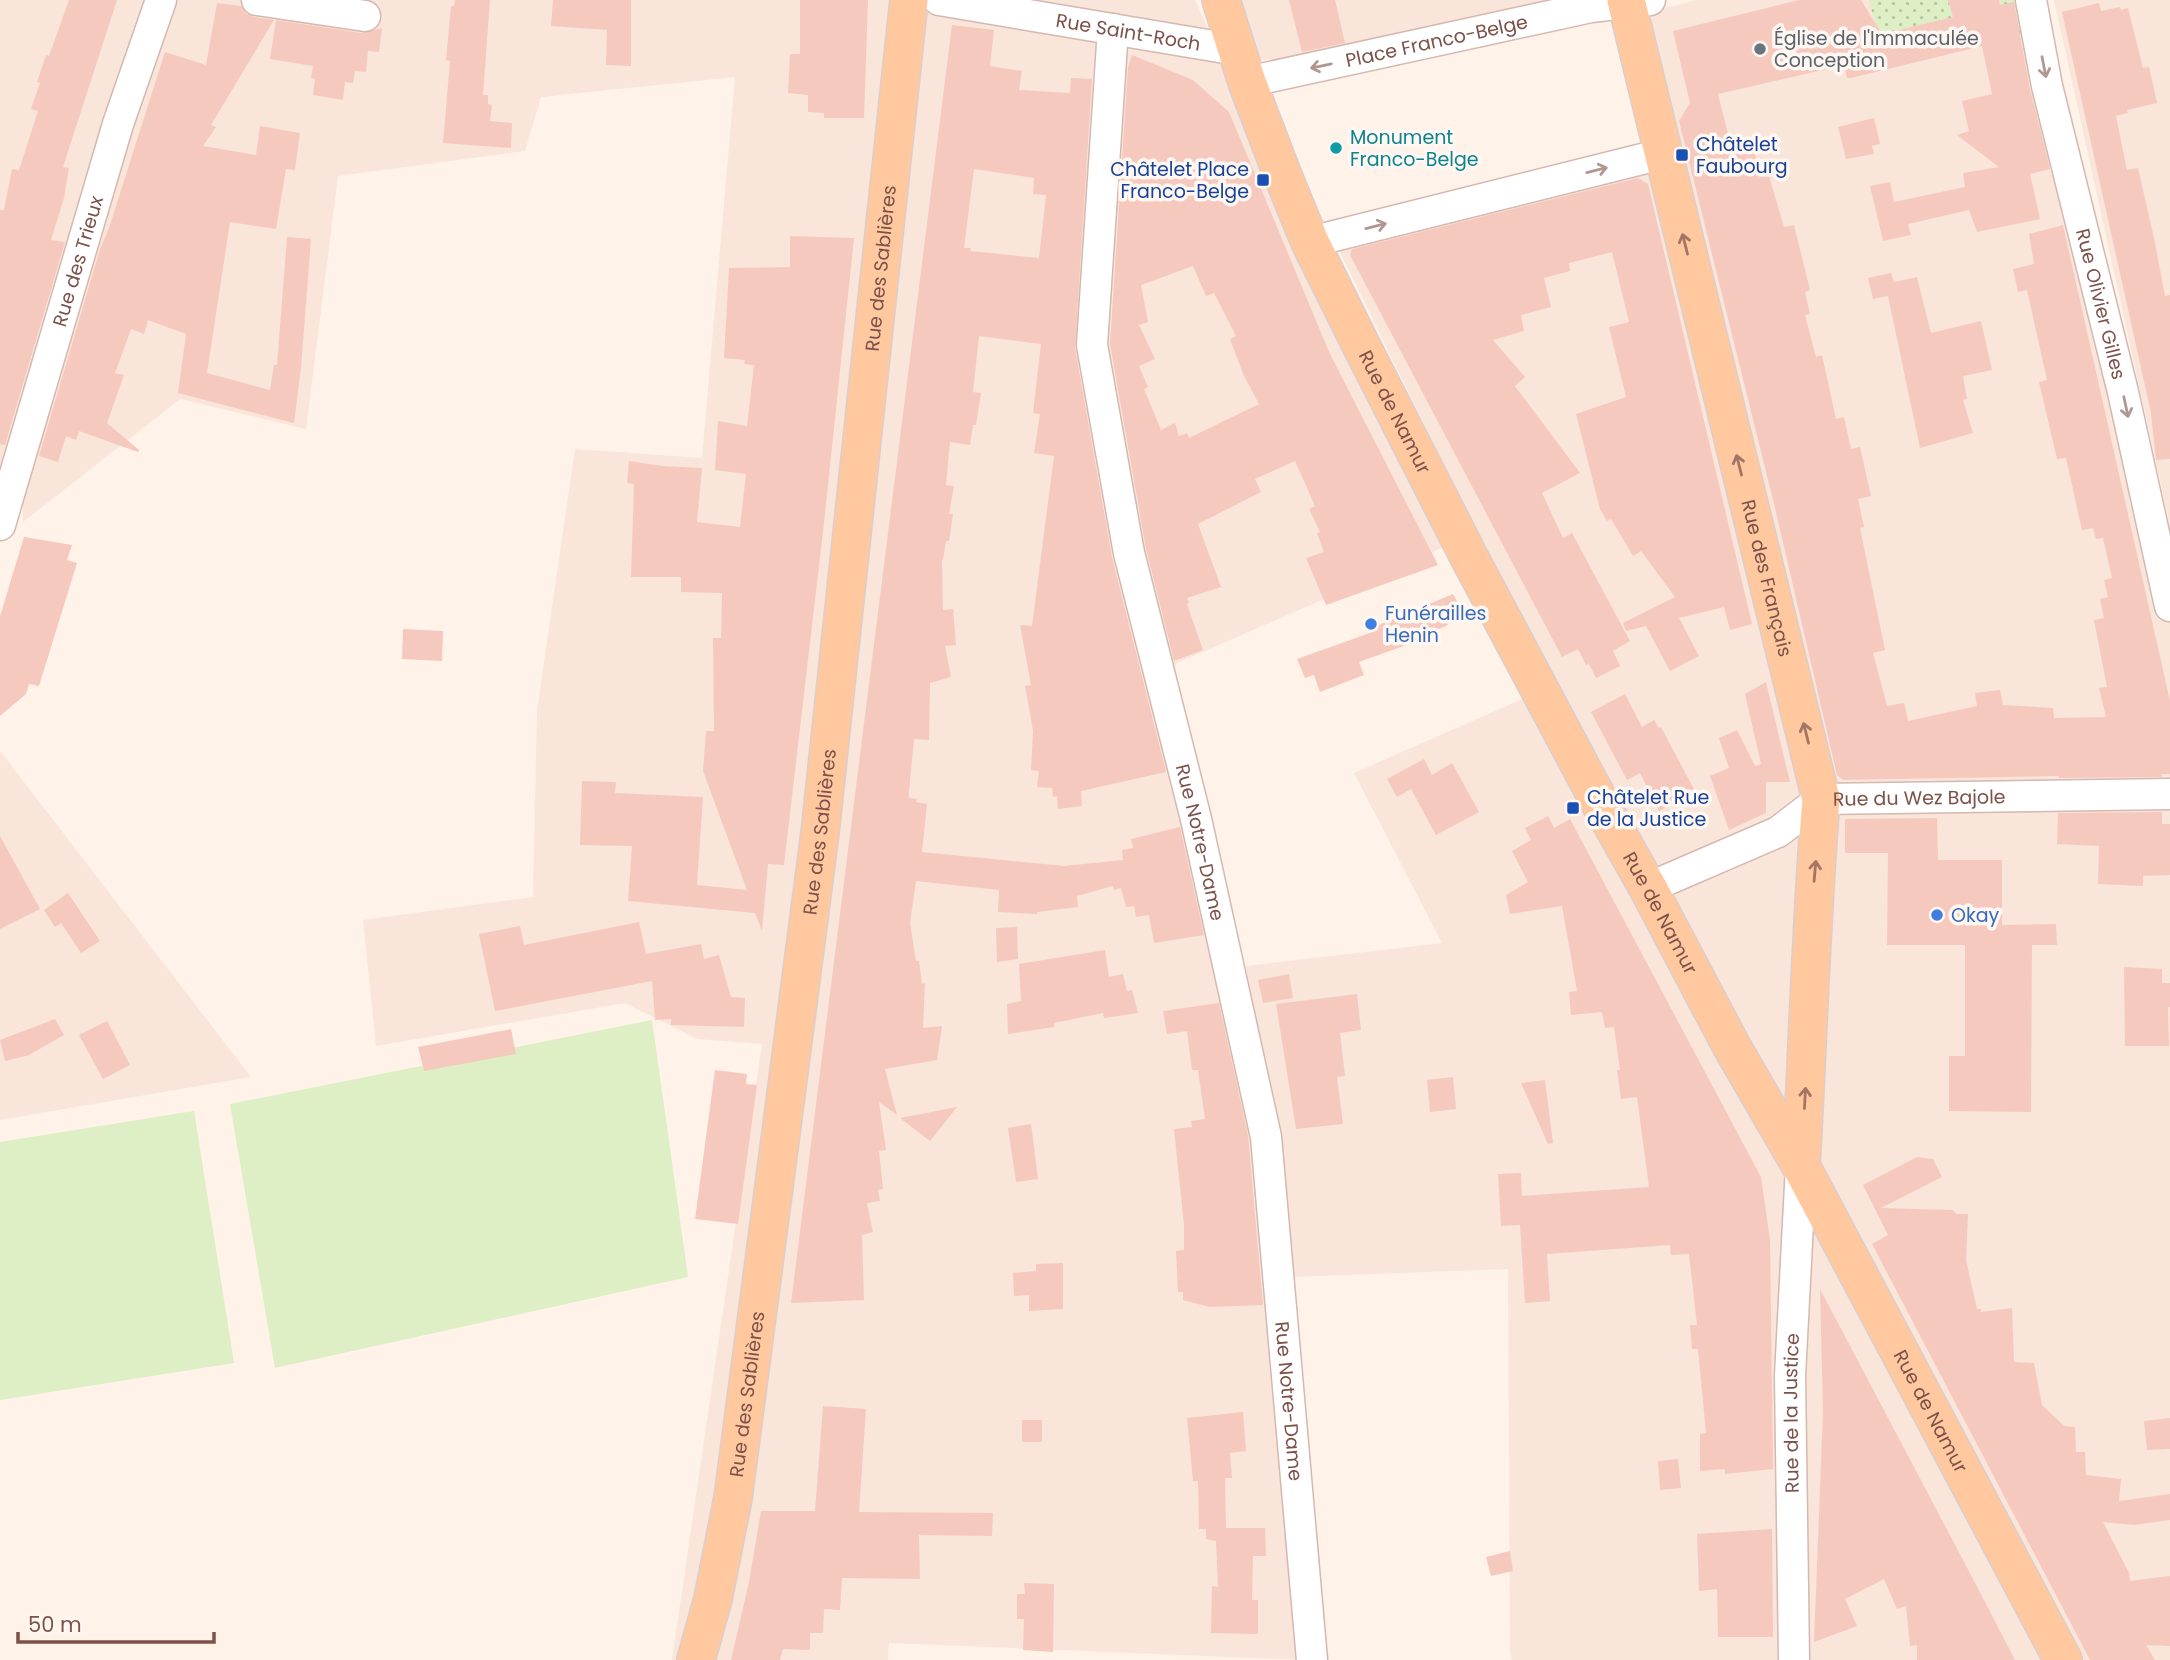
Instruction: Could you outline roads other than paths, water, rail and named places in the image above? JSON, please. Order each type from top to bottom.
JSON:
[{"type":"main road","name":"Rue des Sablières","points":[[696,1660],[713,1599],[733,1498],[774,1194],[820,833],[909,0]]},
{"type":"main road","name":"Rue de Namur","points":[[1221,0],[1242,66],[1310,242],[1469,557],[1732,1046],[1801,1166],[2063,1660]]},
{"type":"main road","name":"Rue des Français","points":[[1634,1],[1662,154],[1821,799],[1813,895],[1801,1166]]},
{"type":"street","name":"Rue des Trieux","points":[[0,525],[118,124],[162,0]]},
{"type":"street","points":[[257,0],[365,16]]},
{"type":"street","name":"Rue Saint-Roch","points":[[939,0],[1113,29],[1242,66]]},
{"type":"street","name":"Rue Olivier Gilles","points":[[2031,0],[2047,86],[2123,392],[2170,606]]},
{"type":"street","name":"Place Franco-Belge","points":[[1242,66],[1634,1]]},
{"type":"street","name":"Rue Notre-Dame","points":[[1113,29],[1092,345],[1129,553],[1196,819],[1266,1137],[1312,1660]]},
{"type":"street","points":[[1310,242],[1662,154]]},
{"type":"street","name":"Rue du Wez Bajole","points":[[1648,888],[1778,832],[1821,799],[2170,794]]},
{"type":"street","name":"Rue de la Justice","points":[[1794,1660],[1790,1376],[1801,1166]]},
{"type":"place","name":"Église de l'Immaculée Conception","points":[[1760,49]]},
{"type":"place","name":"Monument Franco-Belge","points":[[1336,148]]},
{"type":"place","name":"Châtelet Faubourg","points":[[1682,155]]},
{"type":"place","name":"Châtelet Place Franco-Belge","points":[[1263,180]]},
{"type":"place","name":"Funérailles Henin","points":[[1371,624]]},
{"type":"place","name":"Châtelet Rue de la Justice","points":[[1573,808]]},
{"type":"place","name":"Okay","points":[[1937,915]]}]
